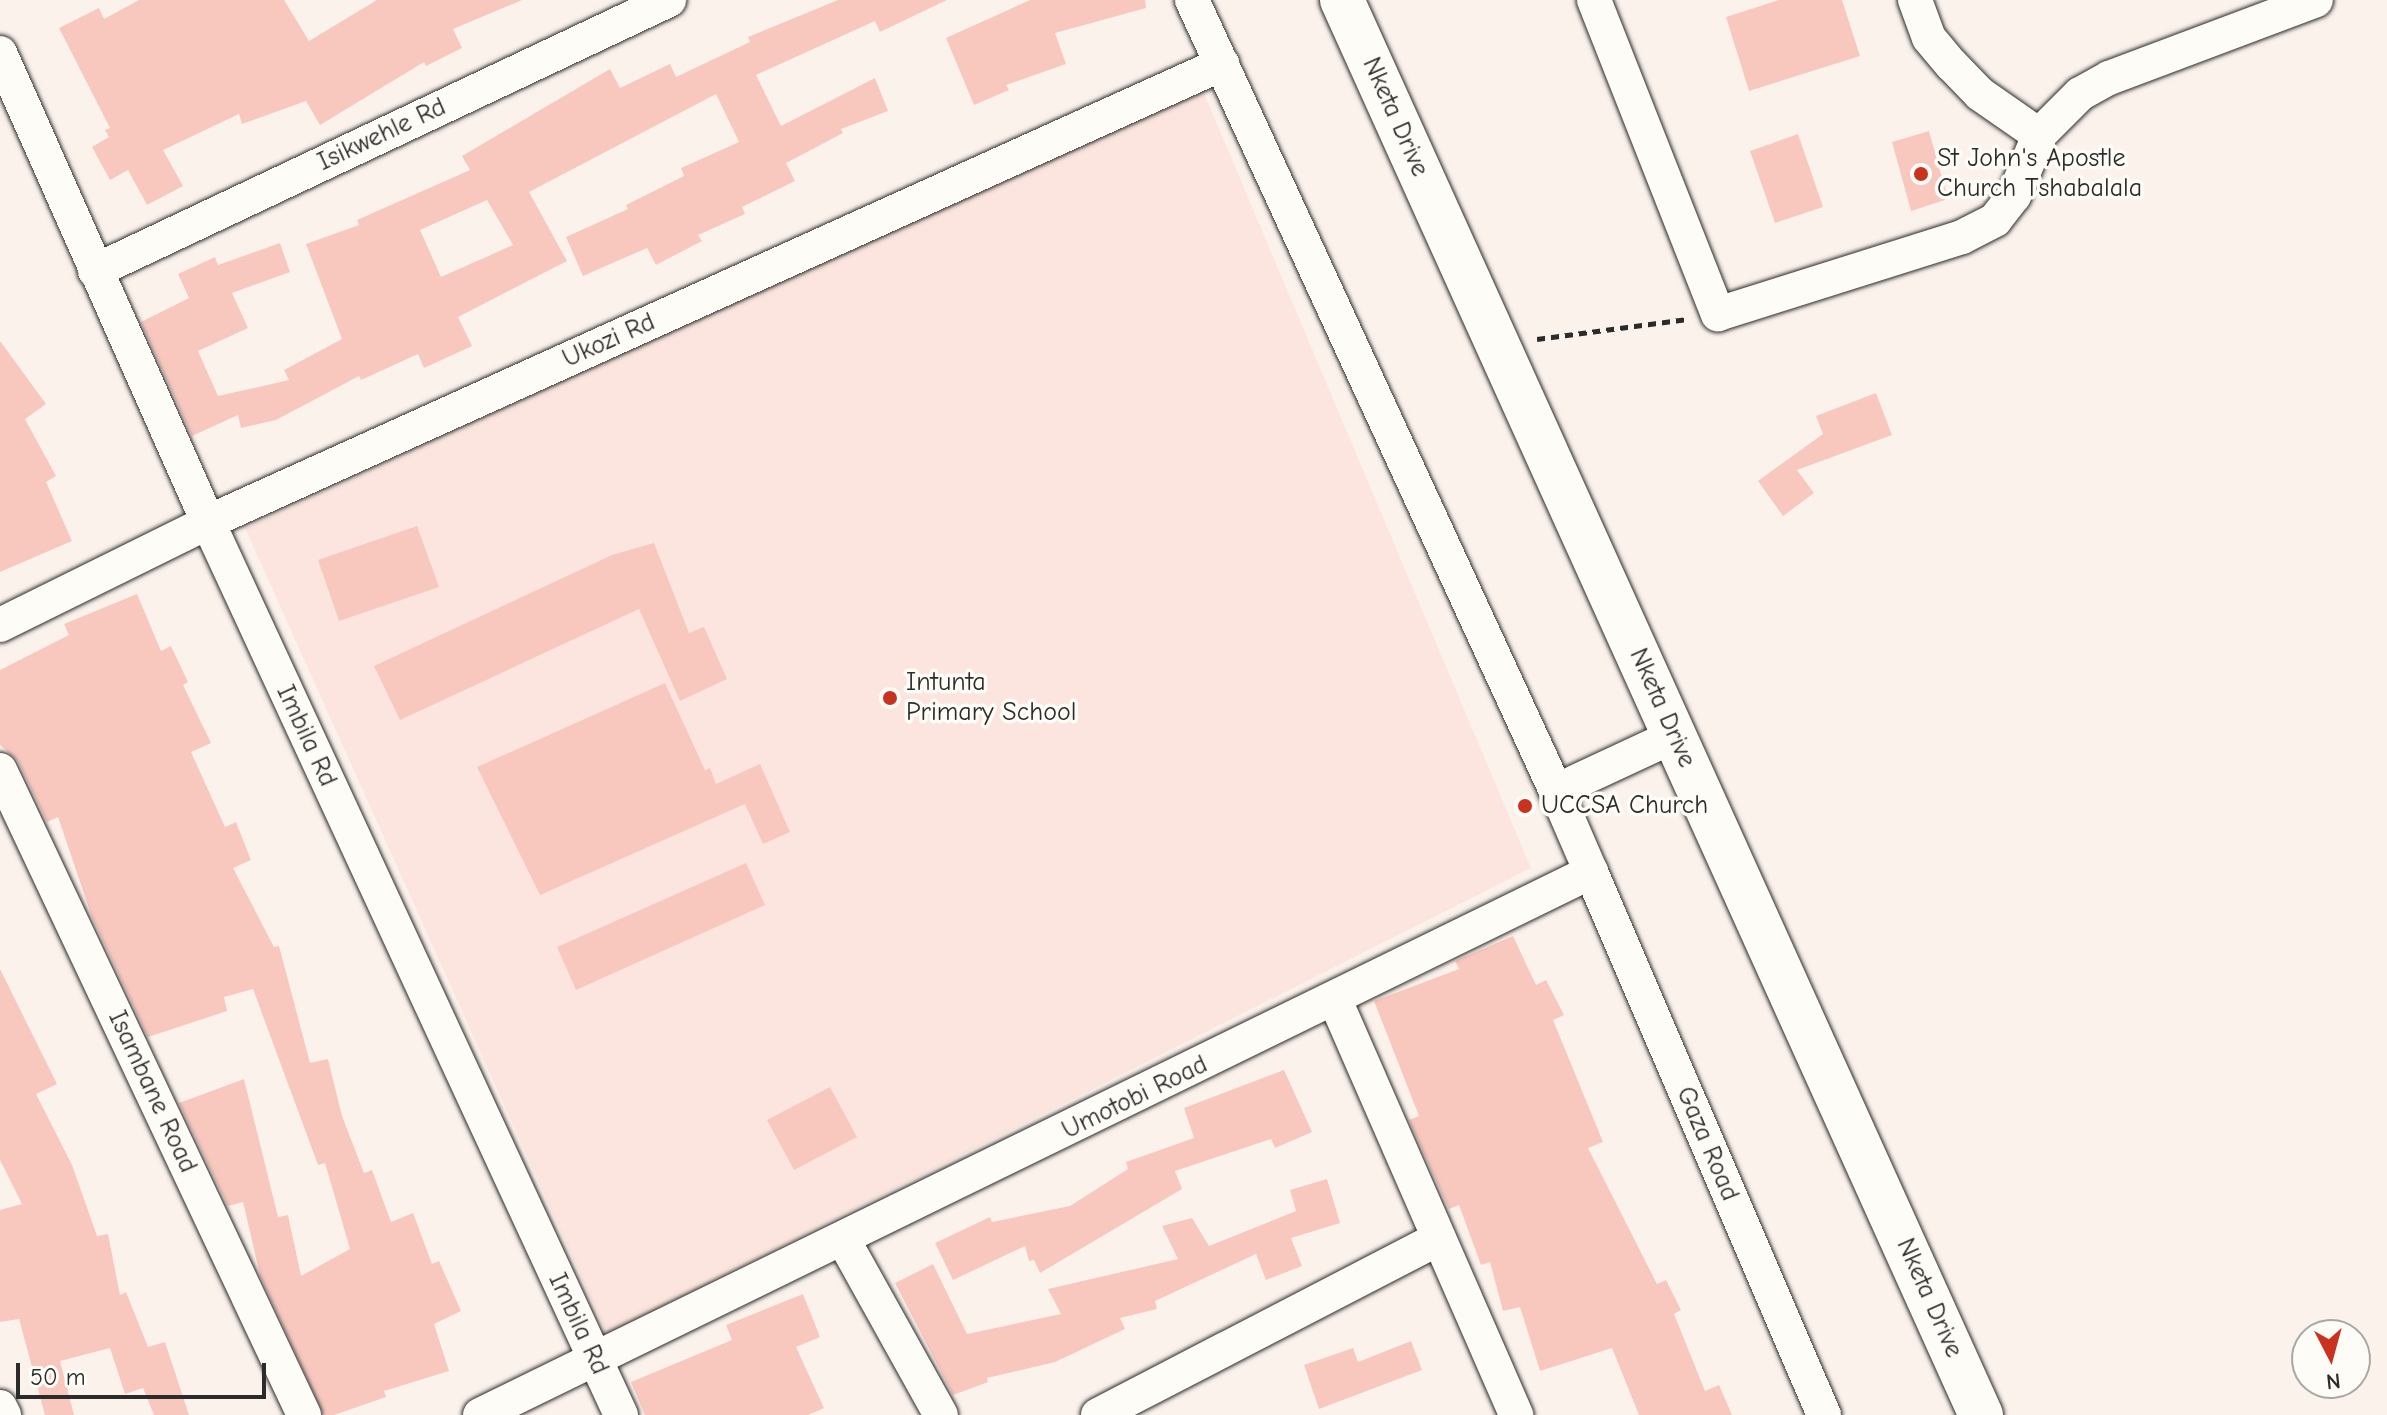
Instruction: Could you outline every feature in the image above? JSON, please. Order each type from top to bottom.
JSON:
[{"type":"street","name":"Isikwehle Rd","points":[[95,271],[669,0]]},
{"type":"street","points":[[1192,0],[1591,872]]},
{"type":"street","name":"Nketa Drive","points":[[1342,0],[1981,1415]]},
{"type":"street","points":[[1594,0],[1718,314],[1962,237],[1995,220],[2014,196],[2039,135],[2080,94],[2249,12],[2316,0]]},
{"type":"street","points":[[1915,0],[1929,38],[1952,65],[1980,94],[2039,135]]},
{"type":"street","name":"Imbila Rd","points":[[0,53],[208,522],[621,1415]]},
{"type":"street","name":"Ukozi Rd","points":[[0,625],[208,522],[1222,64]]},
{"type":"street","points":[[1556,791],[1674,736]]},
{"type":"street","name":"Isambane Road","points":[[0,770],[304,1415]]},
{"type":"street","name":"Umotobi Road","points":[[480,1415],[844,1241],[1591,872]]},
{"type":"street","name":"Gaza Road","points":[[1591,872],[1824,1415]]},
{"type":"street","points":[[1335,1000],[1516,1415]]},
{"type":"street","points":[[1098,1415],[1439,1238]]},
{"type":"street","points":[[844,1241],[941,1415]]},
{"type":"street","points":[[0,1407],[4,1415]]},
{"type":"path","points":[[1497,344],[1718,314]]},
{"type":"shaded area","name":"Intunta Primary School","points":[[1201,86],[1531,868],[607,1334],[245,528]]},
{"type":"building","points":[[139,0],[284,0],[309,41],[377,0],[522,0],[453,29],[462,48],[426,66],[424,62],[320,125],[306,101],[242,124],[239,114],[163,150],[183,186],[147,205],[128,170],[110,180],[92,147],[109,137],[105,130],[110,128],[59,28],[99,8],[104,19]]},
{"type":"building","points":[[838,0],[947,0],[880,32],[875,21],[756,75],[781,126],[875,78],[888,111],[841,129],[843,133],[786,163],[795,181],[742,207],[745,214],[698,235],[702,241],[656,265],[647,248],[583,276],[566,237],[628,209],[626,205],[684,176],[681,168],[739,142],[716,94],[529,192],[567,261],[458,317],[472,346],[424,368],[418,354],[361,380],[359,376],[276,420],[241,428],[238,415],[192,436],[141,322],[189,298],[178,274],[215,257],[218,265],[280,243],[290,272],[232,293],[248,328],[198,351],[218,396],[289,380],[284,370],[342,339],[306,244],[359,225],[357,220],[470,170],[462,156],[610,69],[620,88],[670,64],[676,77],[750,42],[748,37]],"holes":[[[487,200],[513,245],[441,277],[420,230]]]},
{"type":"building","points":[[1030,0],[1145,0],[1146,8],[1055,33],[1066,64],[1006,85],[1009,90],[974,105],[946,38]]},
{"type":"building","points":[[1779,0],[1842,0],[1860,56],[1749,91],[1726,17]]},
{"type":"building","name":"St John's Apostle Church Tshabalala","points":[[1929,131],[1948,199],[1911,211],[1892,142]]},
{"type":"building","points":[[1798,134],[1823,207],[1775,223],[1750,151]]},
{"type":"building","points":[[0,341],[46,404],[25,419],[56,476],[46,482],[72,541],[0,572]]},
{"type":"building","points":[[1876,393],[1892,435],[1797,470],[1814,493],[1783,516],[1758,481],[1823,434],[1816,416]]},
{"type":"building","points":[[417,526],[439,587],[339,621],[318,560]]},
{"type":"building","points":[[654,543],[689,633],[704,627],[727,679],[680,701],[639,609],[400,720],[374,666],[612,555]]},
{"type":"building","points":[[137,594],[161,651],[171,646],[188,682],[183,685],[211,743],[191,752],[225,827],[236,822],[251,860],[233,868],[274,947],[279,946],[310,1063],[328,1059],[342,1116],[364,1173],[372,1170],[391,1222],[413,1213],[432,1264],[439,1261],[461,1311],[434,1324],[449,1371],[384,1391],[386,1397],[334,1415],[324,1415],[260,1275],[243,1202],[228,1206],[179,1103],[244,1079],[278,1217],[288,1215],[301,1276],[350,1249],[325,1163],[318,1165],[253,989],[224,997],[227,1011],[148,1037],[92,917],[58,817],[47,822],[18,761],[0,745],[0,670],[69,635],[64,624]]},
{"type":"building","points":[[665,683],[705,770],[710,768],[716,784],[760,764],[790,832],[763,844],[745,804],[540,895],[477,767]]},
{"type":"building","points":[[746,863],[765,905],[576,990],[557,947]]},
{"type":"building","points":[[1513,936],[1536,985],[1546,980],[1564,1015],[1553,1020],[1603,1142],[1588,1148],[1657,1284],[1666,1280],[1681,1310],[1674,1314],[1705,1391],[1719,1385],[1732,1415],[1639,1415],[1612,1348],[1540,1371],[1520,1307],[1503,1311],[1490,1262],[1481,1265],[1459,1205],[1449,1209],[1409,1120],[1419,1116],[1374,1001],[1459,969],[1455,961]]},
{"type":"building","points":[[0,969],[57,1084],[36,1094],[72,1165],[97,1236],[108,1234],[120,1295],[126,1292],[148,1347],[165,1342],[189,1415],[154,1415],[143,1388],[125,1394],[110,1348],[60,1361],[74,1415],[45,1415],[19,1319],[0,1322],[0,1210],[22,1204],[0,1160]]},
{"type":"building","points":[[1284,1070],[1312,1132],[1275,1148],[1271,1139],[1175,1171],[1182,1189],[1040,1273],[1034,1260],[1029,1261],[1025,1246],[953,1280],[935,1243],[990,1217],[992,1222],[1070,1206],[1128,1169],[1126,1162],[1194,1138],[1184,1108]]},
{"type":"building","points":[[830,1087],[857,1137],[794,1170],[767,1120]]},
{"type":"building","points":[[1327,1179],[1340,1223],[1291,1238],[1302,1266],[1266,1280],[1256,1254],[1155,1301],[1157,1309],[1120,1318],[1125,1329],[1055,1362],[987,1378],[988,1382],[953,1395],[895,1283],[933,1264],[967,1334],[1061,1314],[1048,1289],[1178,1259],[1162,1226],[1192,1218],[1209,1246],[1296,1211],[1290,1190]]},
{"type":"building","points":[[803,1294],[820,1337],[796,1347],[824,1408],[808,1415],[645,1415],[631,1382],[732,1340],[726,1325]]},
{"type":"building","points":[[1411,1341],[1422,1370],[1319,1409],[1304,1365],[1353,1348],[1358,1362]]},
{"type":"place","name":"St John's Apostle Church Tshabalala","points":[[1921,174]]},
{"type":"place","name":"Intunta Primary School","points":[[890,698]]},
{"type":"place","name":"UCCSA Church","points":[[1525,806]]}]
